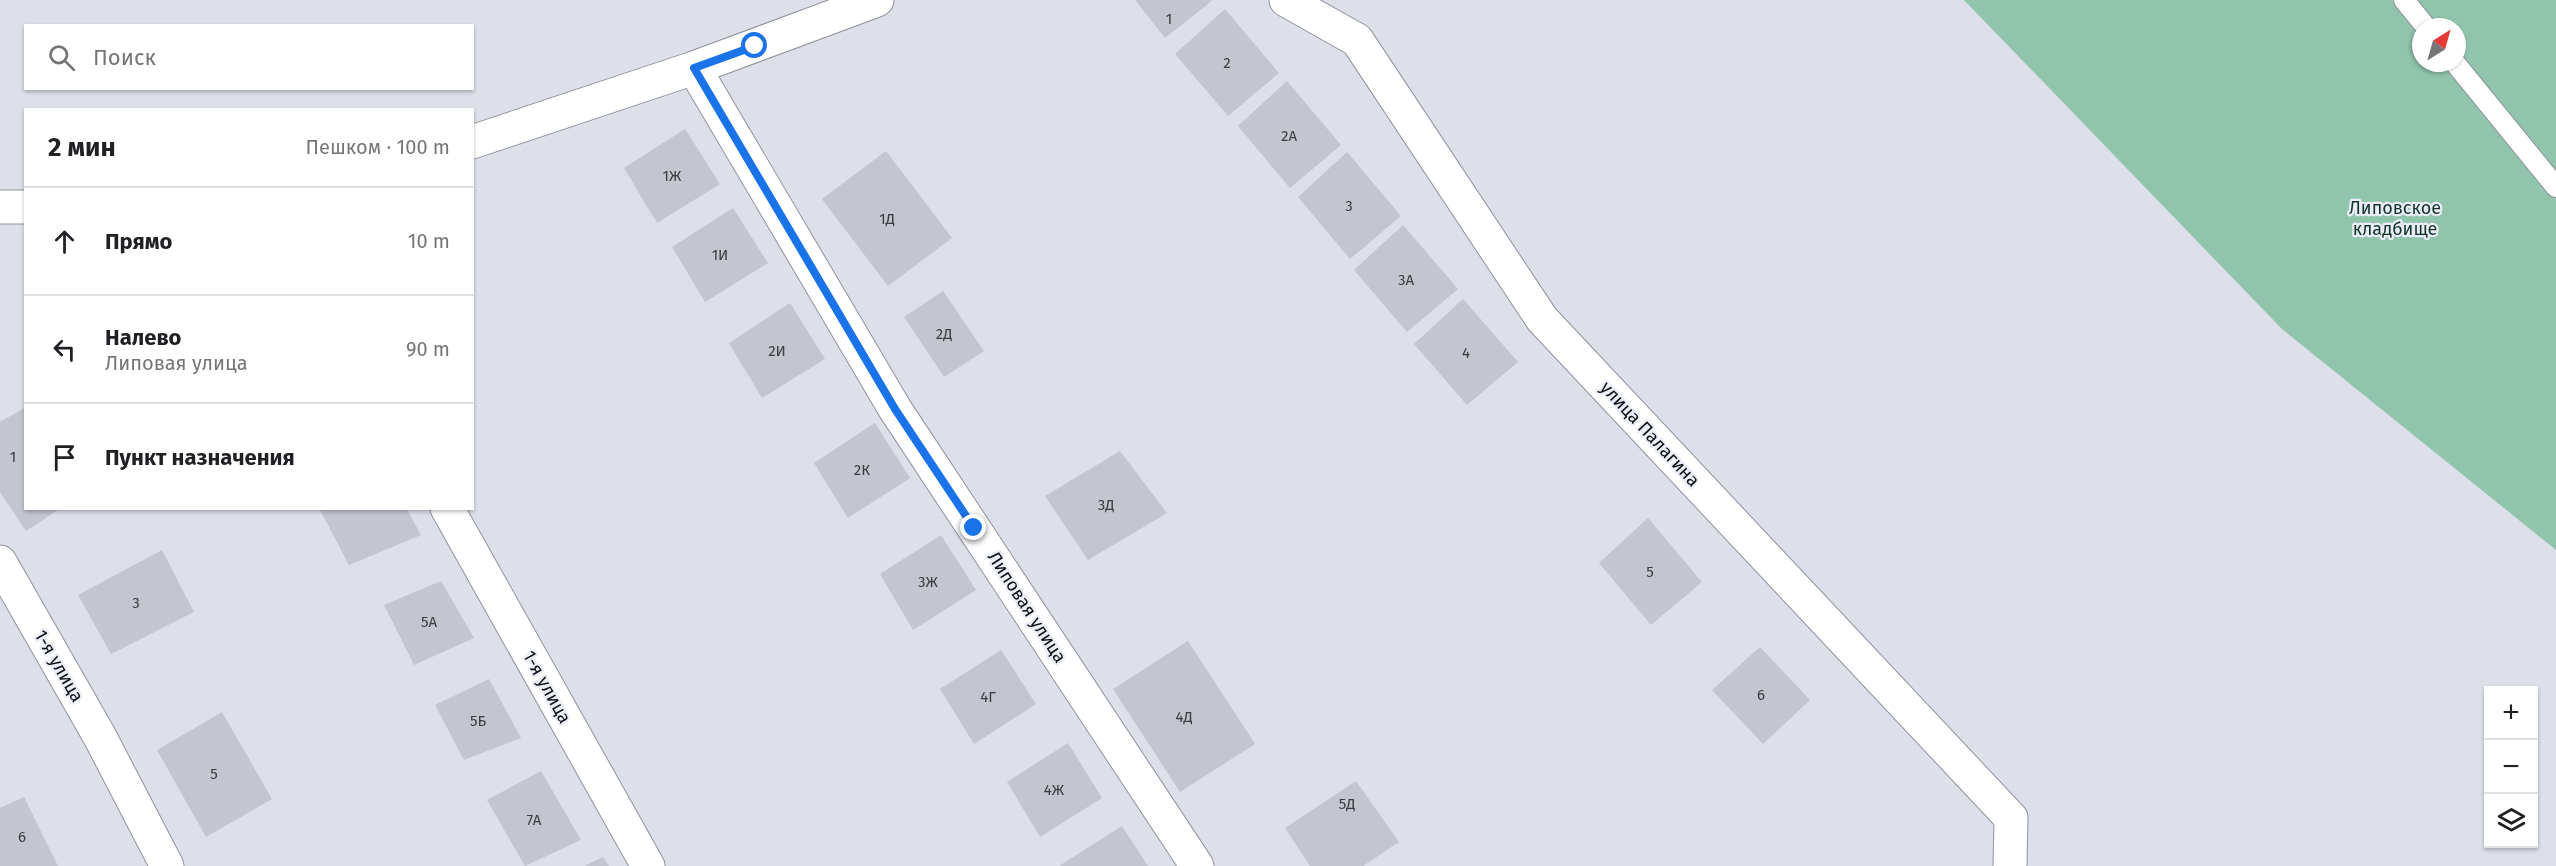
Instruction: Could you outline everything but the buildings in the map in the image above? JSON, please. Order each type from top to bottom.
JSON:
[{"type":"street","points":[[474,140],[694,68],[877,0]]},
{"type":"street","name":"улица Палагина","points":[[1286,0],[1357,40],[1542,320],[2011,818],[2010,866]]},
{"type":"street","name":"Липовая улица","points":[[694,68],[895,409],[1197,866]]},
{"type":"street","points":[[0,207],[24,207]]},
{"type":"street","name":"1-я улица","points":[[448,510],[648,866]]},
{"type":"street","name":"1-я улица","points":[[0,562],[100,737],[167,866]]},
{"type":"lane","points":[[2404,0],[2419,18]]},
{"type":"lane","points":[[2462,72],[2556,187]]},
{"type":"green space","name":"Липовское кладбище","points":[[1964,0],[2556,0],[2556,550],[2282,329]]},
{"type":"route","points":[[755,46],[694,68],[895,409],[974,528]]}]
